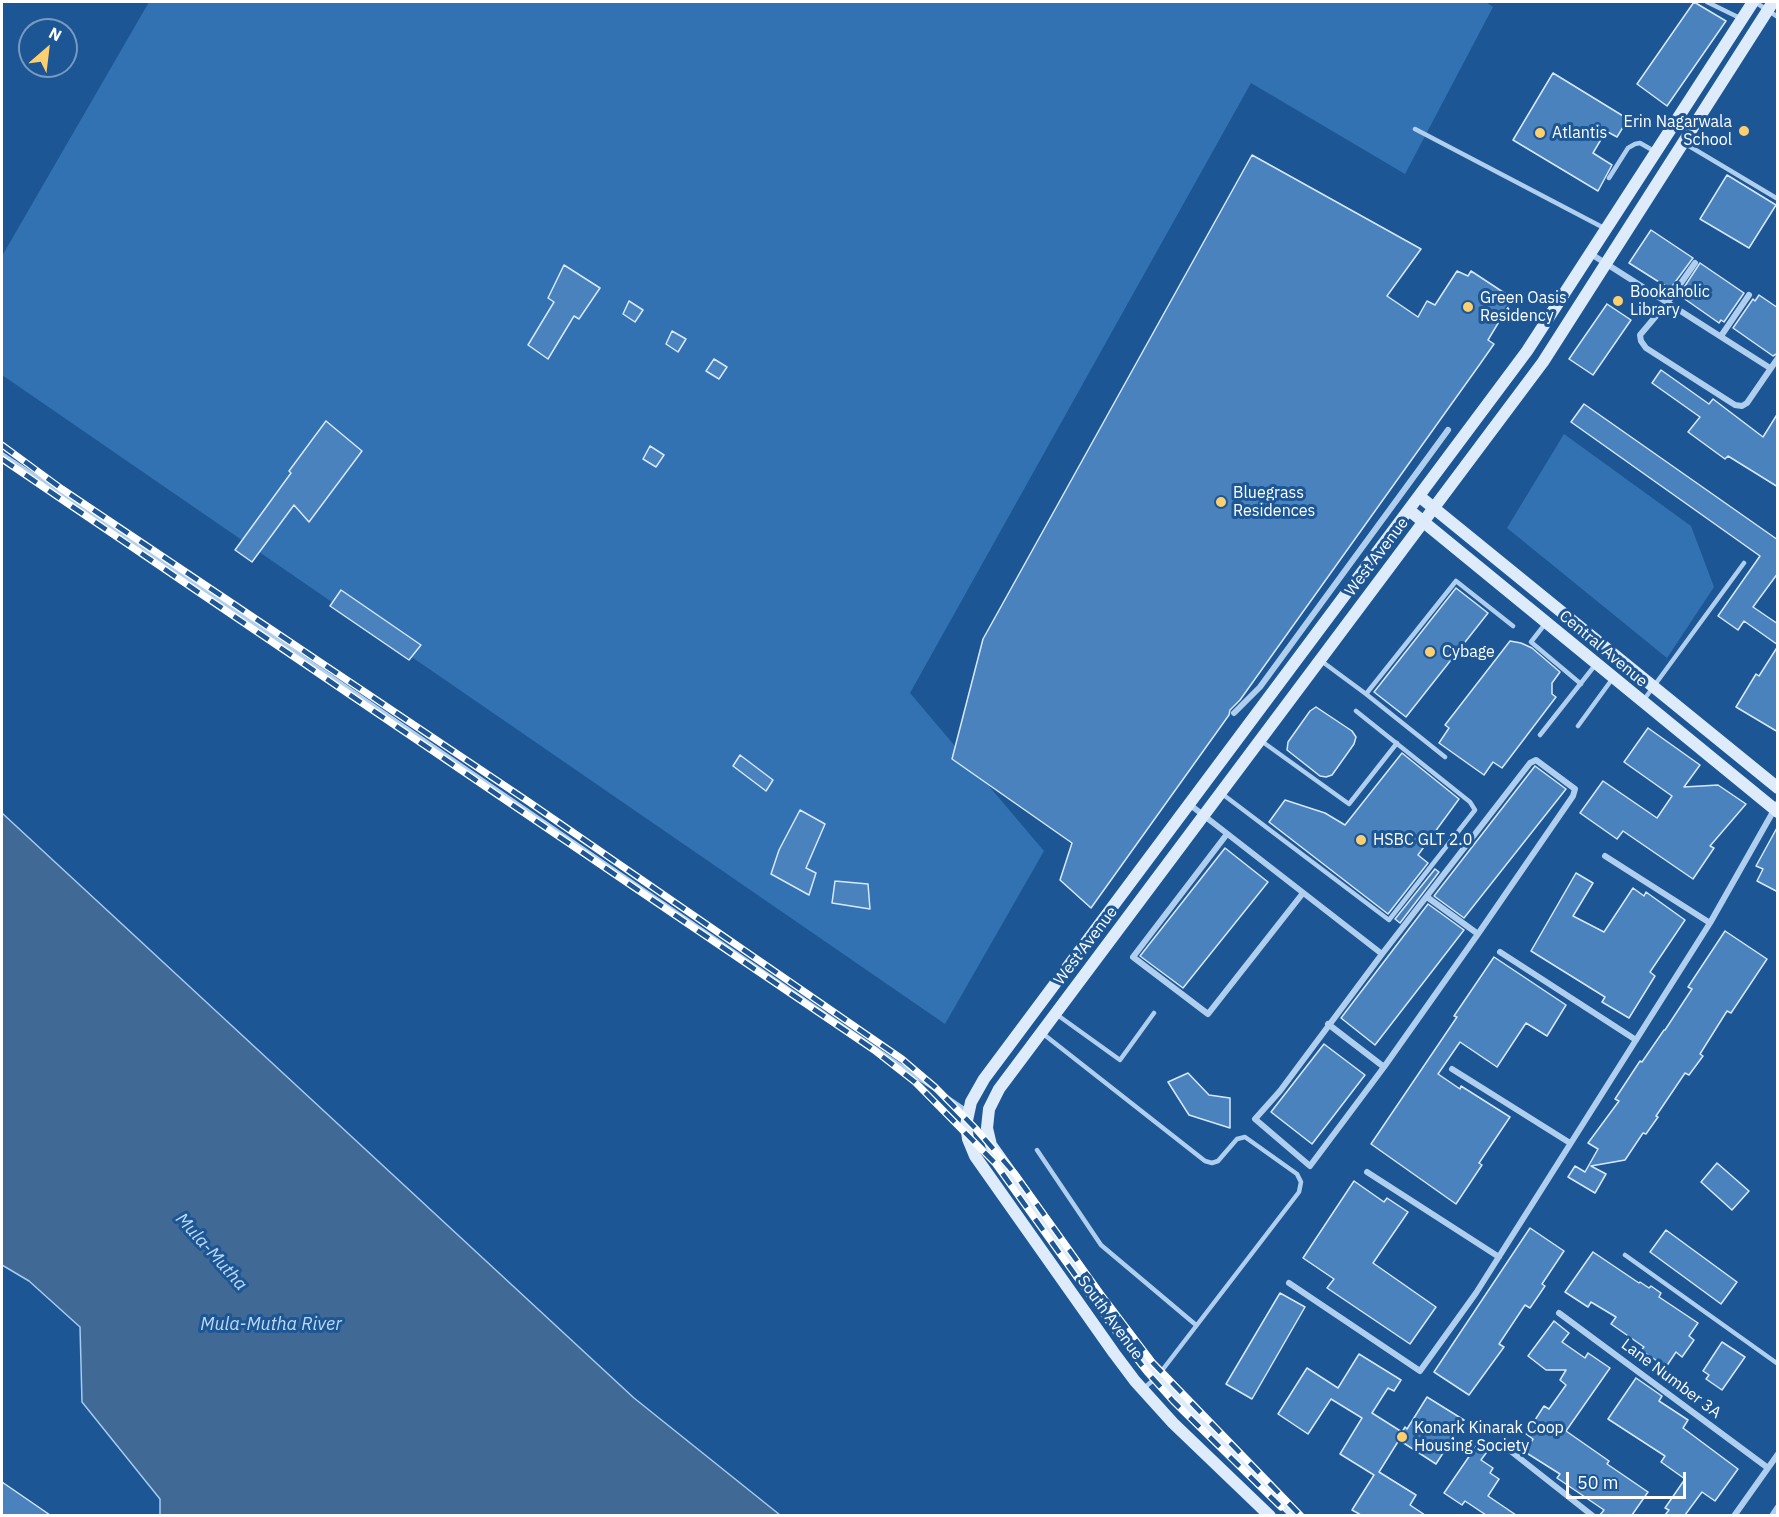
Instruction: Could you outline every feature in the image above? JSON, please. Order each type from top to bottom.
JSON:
[{"type":"main road","name":"West Avenue","points":[[969,1112],[971,1102],[984,1079],[1527,351],[1753,2]]},
{"type":"main road","name":"West Avenue","points":[[987,1117],[999,1089],[1543,362],[1773,10]]},
{"type":"main road","name":"Central Avenue","points":[[1419,496],[1778,788]]},
{"type":"main road","name":"Central Avenue","points":[[1408,510],[1642,702],[1776,808]]},
{"type":"main road","name":"South Avenue","points":[[969,1112],[966,1125],[968,1139],[975,1156],[1114,1353],[1173,1423],[1270,1515]]},
{"type":"main road","name":"South Avenue","points":[[987,1117],[990,1145],[1157,1377],[1187,1410],[1298,1515]]},
{"type":"street","points":[[1591,254],[1770,368]]},
{"type":"street","points":[[1695,263],[1668,303],[1640,335],[1646,348],[1726,399],[1742,406],[1747,403],[1778,358]]},
{"type":"street","points":[[1721,336],[1749,295]]},
{"type":"street","points":[[1234,713],[1260,687],[1448,430]]},
{"type":"street","points":[[1375,531],[1387,539]]},
{"type":"street","points":[[1536,760],[1575,789],[1573,796],[1478,934],[1384,1067],[1310,1166],[1255,1119],[1280,1091],[1382,954],[1530,763],[1536,760]]},
{"type":"street","points":[[1189,804],[1382,954]]},
{"type":"street","points":[[1288,1283],[1420,1371],[1499,1257],[1710,923],[1776,808]]},
{"type":"street","points":[[1227,834],[1133,957],[1208,1014],[1303,893]]},
{"type":"street","points":[[1605,856],[1710,923]]},
{"type":"street","points":[[1427,897],[1478,934]]},
{"type":"street","points":[[1500,952],[1636,1040]]},
{"type":"street","points":[[1328,1024],[1384,1067]]},
{"type":"street","points":[[1452,1069],[1570,1143]]},
{"type":"street","points":[[1367,1172],[1499,1257]]},
{"type":"street","name":"Lane Number 3A","points":[[1559,1313],[1767,1468]]},
{"type":"street","points":[[1508,1449],[1593,1515]]},
{"type":"street","points":[[1734,1515],[1778,1454]]},
{"type":"street","points":[[1772,1515],[1778,1507]]},
{"type":"lane","points":[[1707,2],[1742,20]]},
{"type":"lane","points":[[1753,2],[1773,10]]},
{"type":"lane","points":[[1415,129],[1606,230]]},
{"type":"lane","points":[[1609,178],[1628,148],[1635,144],[1640,143],[1656,152]]},
{"type":"lane","points":[[1684,143],[1778,199]]},
{"type":"lane","points":[[2,454],[969,1112]]},
{"type":"lane","points":[[1642,702],[1744,563]]},
{"type":"lane","points":[[1366,694],[1456,581],[1512,626]]},
{"type":"lane","points":[[1546,623],[1532,642],[1581,684]]},
{"type":"lane","points":[[1320,660],[1445,757]]},
{"type":"lane","points":[[1540,735],[1596,664]]},
{"type":"lane","points":[[1578,726],[1613,678]]},
{"type":"lane","points":[[1221,793],[1389,920],[1475,810],[1470,802],[1356,711]]},
{"type":"lane","points":[[1260,740],[1349,804],[1397,743]]},
{"type":"lane","points":[[1056,1014],[1120,1060],[1154,1013]]},
{"type":"lane","points":[[1042,1033],[1205,1161],[1212,1163],[1218,1161],[1237,1139],[1245,1137],[1297,1174],[1301,1182],[1299,1192],[1157,1377],[1142,1389]]},
{"type":"lane","points":[[1037,1150],[1101,1245],[1196,1324]]},
{"type":"lane","points":[[1625,1255],[1778,1364]]},
{"type":"shaded area","points":[[149,2],[1486,2],[1493,7],[1405,174],[1251,83],[910,693],[1044,851],[945,1024],[2,375],[2,256]]},
{"type":"shaded area","points":[[1564,434],[1691,526],[1714,587],[1667,658],[1507,528]]},
{"type":"water","name":"Mula-Mutha River","points":[[2,813],[634,1398],[780,1515],[160,1515],[160,1499],[82,1402],[80,1327],[29,1281],[2,1265]]},
{"type":"building","points":[[1694,2],[1726,21],[1667,106],[1637,84]]},
{"type":"building","name":"Atlantis","points":[[1553,73],[1628,119],[1617,137],[1606,131],[1593,153],[1612,165],[1598,191],[1513,140]]},
{"type":"building","name":"Bluegrass Residences","points":[[1252,155],[1421,249],[1387,296],[1418,317],[1427,301],[1435,305],[1457,271],[1468,276],[1471,271],[1506,294],[1503,299],[1508,301],[1509,305],[1488,340],[1494,344],[1240,700],[1230,710],[1229,715],[1091,908],[1060,880],[1072,843],[952,759],[983,639]]},
{"type":"building","points":[[1727,175],[1776,205],[1749,248],[1700,219]]},
{"type":"building","points":[[1651,230],[1693,258],[1670,289],[1629,263]]},
{"type":"building","points":[[1700,263],[1744,293],[1724,322],[1721,320],[1719,323],[1679,295]]},
{"type":"building","points":[[564,265],[600,288],[579,319],[574,316],[548,359],[528,345],[554,302],[548,298]]},
{"type":"building","points":[[1759,295],[1778,308],[1778,353],[1773,356],[1733,328],[1753,299],[1755,301]]},
{"type":"building","points":[[629,301],[643,310],[635,322],[623,314]]},
{"type":"building","points":[[1607,304],[1631,320],[1593,375],[1569,359]]},
{"type":"building","points":[[672,331],[686,339],[678,352],[666,344]]},
{"type":"building","points":[[714,359],[727,367],[719,379],[706,371]]},
{"type":"building","points":[[1661,370],[1709,404],[1713,399],[1763,437],[1778,413],[1778,487],[1728,456],[1725,459],[1688,432],[1700,417],[1652,383]]},
{"type":"building","points":[[1584,404],[1778,540],[1778,573],[1753,607],[1778,624],[1778,645],[1744,621],[1738,630],[1718,616],[1760,556],[1571,422]]},
{"type":"building","points":[[326,421],[362,451],[309,522],[294,505],[252,562],[235,550]]},
{"type":"building","points":[[650,446],[664,455],[656,467],[643,459]]},
{"type":"building","name":"Cybage","points":[[1456,588],[1488,613],[1406,717],[1374,692]]},
{"type":"building","points":[[341,590],[421,645],[409,660],[330,606]]},
{"type":"building","points":[[1510,641],[1532,648],[1560,672],[1552,683],[1552,694],[1556,697],[1502,768],[1493,762],[1484,775],[1439,743],[1449,728],[1445,725]]},
{"type":"building","points":[[1778,646],[1778,732],[1736,707],[1756,674],[1759,676]]},
{"type":"building","points":[[1316,707],[1352,731],[1356,737],[1354,744],[1332,775],[1326,777],[1320,776],[1287,750],[1288,742],[1310,711]]},
{"type":"building","points":[[1648,728],[1700,765],[1684,787],[1718,785],[1746,804],[1710,846],[1714,848],[1693,879],[1623,831],[1617,839],[1580,813],[1603,781],[1657,818],[1672,796],[1624,762]]},
{"type":"building","name":"HSBC GLT 2.0","points":[[1402,753],[1459,799],[1418,855],[1428,863],[1388,914],[1269,822],[1285,800],[1325,813],[1345,825]]},
{"type":"building","points":[[740,755],[773,780],[766,791],[733,766]]},
{"type":"building","points":[[1535,766],[1566,789],[1464,918],[1434,896]]},
{"type":"building","points":[[800,810],[825,824],[806,868],[816,873],[809,895],[771,874],[779,850]]},
{"type":"building","points":[[1778,826],[1778,892],[1757,881],[1763,869],[1756,866]]},
{"type":"building","points":[[1225,848],[1268,882],[1183,988],[1140,956]]},
{"type":"building","points":[[1435,869],[1439,872],[1400,923],[1395,919]]},
{"type":"building","points":[[1576,873],[1593,883],[1573,916],[1604,932],[1633,888],[1644,896],[1646,892],[1685,920],[1650,972],[1655,976],[1629,1018],[1602,1002],[1605,997],[1531,951]]},
{"type":"building","points":[[835,881],[868,884],[870,909],[832,903]]},
{"type":"building","points":[[1428,904],[1464,930],[1375,1045],[1341,1018]]},
{"type":"building","points":[[1725,931],[1767,959],[1731,1013],[1727,1011],[1700,1054],[1703,1056],[1689,1075],[1685,1073],[1656,1116],[1658,1117],[1646,1134],[1643,1133],[1625,1160],[1591,1166],[1606,1174],[1595,1193],[1568,1177],[1575,1166],[1585,1172],[1598,1149],[1588,1143],[1619,1101],[1615,1099],[1640,1061],[1642,1062],[1692,989],[1688,987]]},
{"type":"building","points":[[1494,957],[1566,1005],[1547,1036],[1526,1023],[1497,1067],[1460,1042],[1438,1074],[1510,1117],[1479,1163],[1482,1165],[1456,1204],[1371,1144],[1457,1017],[1454,1016]]},
{"type":"building","points":[[1324,1044],[1365,1075],[1312,1144],[1271,1112]]},
{"type":"building","points":[[1188,1073],[1209,1095],[1230,1098],[1230,1128],[1189,1115],[1168,1082]]},
{"type":"building","points":[[1717,1163],[1749,1191],[1732,1210],[1701,1182]]},
{"type":"building","points":[[1354,1181],[1384,1202],[1387,1198],[1408,1212],[1373,1263],[1436,1307],[1410,1344],[1327,1288],[1334,1279],[1303,1258]]},
{"type":"building","points":[[1530,1228],[1564,1251],[1542,1284],[1545,1286],[1530,1308],[1525,1305],[1499,1344],[1504,1347],[1469,1395],[1434,1372]]},
{"type":"building","points":[[1666,1230],[1737,1282],[1721,1304],[1650,1252]]},
{"type":"building","points":[[1593,1252],[1639,1283],[1649,1288],[1651,1286],[1661,1293],[1659,1297],[1698,1323],[1689,1336],[1694,1340],[1682,1357],[1676,1352],[1666,1367],[1641,1350],[1644,1347],[1611,1324],[1616,1317],[1591,1302],[1588,1307],[1565,1292]]},
{"type":"building","points":[[1280,1293],[1305,1307],[1252,1399],[1226,1384]]},
{"type":"building","points":[[1554,1321],[1569,1333],[1562,1342],[1585,1358],[1588,1353],[1610,1368],[1566,1431],[1609,1461],[1607,1464],[1648,1492],[1632,1515],[1600,1515],[1604,1510],[1557,1478],[1560,1474],[1525,1452],[1533,1439],[1526,1434],[1544,1406],[1549,1409],[1566,1385],[1560,1380],[1566,1370],[1546,1370],[1528,1356]]},
{"type":"building","points":[[1722,1342],[1745,1357],[1722,1390],[1706,1379],[1709,1375],[1703,1371]]},
{"type":"building","name":"Konark Kinarak Coop Housing Society","points":[[1359,1354],[1401,1380],[1394,1391],[1388,1388],[1372,1413],[1402,1432],[1405,1427],[1407,1429],[1427,1397],[1464,1420],[1436,1464],[1399,1440],[1379,1472],[1416,1495],[1410,1505],[1425,1515],[1361,1515],[1352,1510],[1374,1475],[1340,1454],[1362,1418],[1331,1399],[1308,1434],[1278,1414],[1307,1368],[1338,1388]]},
{"type":"building","points":[[1636,1378],[1662,1396],[1659,1401],[1688,1420],[1683,1428],[1738,1469],[1715,1501],[1702,1492],[1685,1515],[1665,1515],[1669,1510],[1665,1508],[1685,1479],[1661,1462],[1665,1456],[1608,1419]]},
{"type":"building","points":[[1479,1442],[1489,1449],[1481,1460],[1493,1468],[1490,1473],[1499,1479],[1488,1496],[1516,1515],[1486,1515],[1465,1501],[1462,1505],[1444,1493]]},
{"type":"building","points":[[2,1482],[50,1515],[2,1515]]},
{"type":"railway","points":[[2,445],[62,489],[529,802],[902,1059],[935,1087],[977,1130],[1015,1174],[1153,1363],[1301,1516]]},
{"type":"railway","points":[[2,459],[874,1050],[915,1082],[995,1163],[1148,1373],[1173,1401],[1281,1507]]},
{"type":"place","name":"Erin Nagarwala School","points":[[1744,131]]},
{"type":"place","name":"Atlantis","points":[[1540,133]]},
{"type":"place","name":"Bookaholic Library","points":[[1618,301]]},
{"type":"place","name":"Green Oasis Residency","points":[[1468,307]]},
{"type":"place","name":"Bluegrass Residences","points":[[1221,502]]},
{"type":"place","name":"Cybage","points":[[1430,652]]},
{"type":"place","name":"HSBC GLT 2.0","points":[[1361,840]]},
{"type":"place","name":"Konark Kinarak Coop Housing Society","points":[[1402,1437]]},
{"type":"water label","name":"Mula-Mutha","points":[[211,1252]]}]
